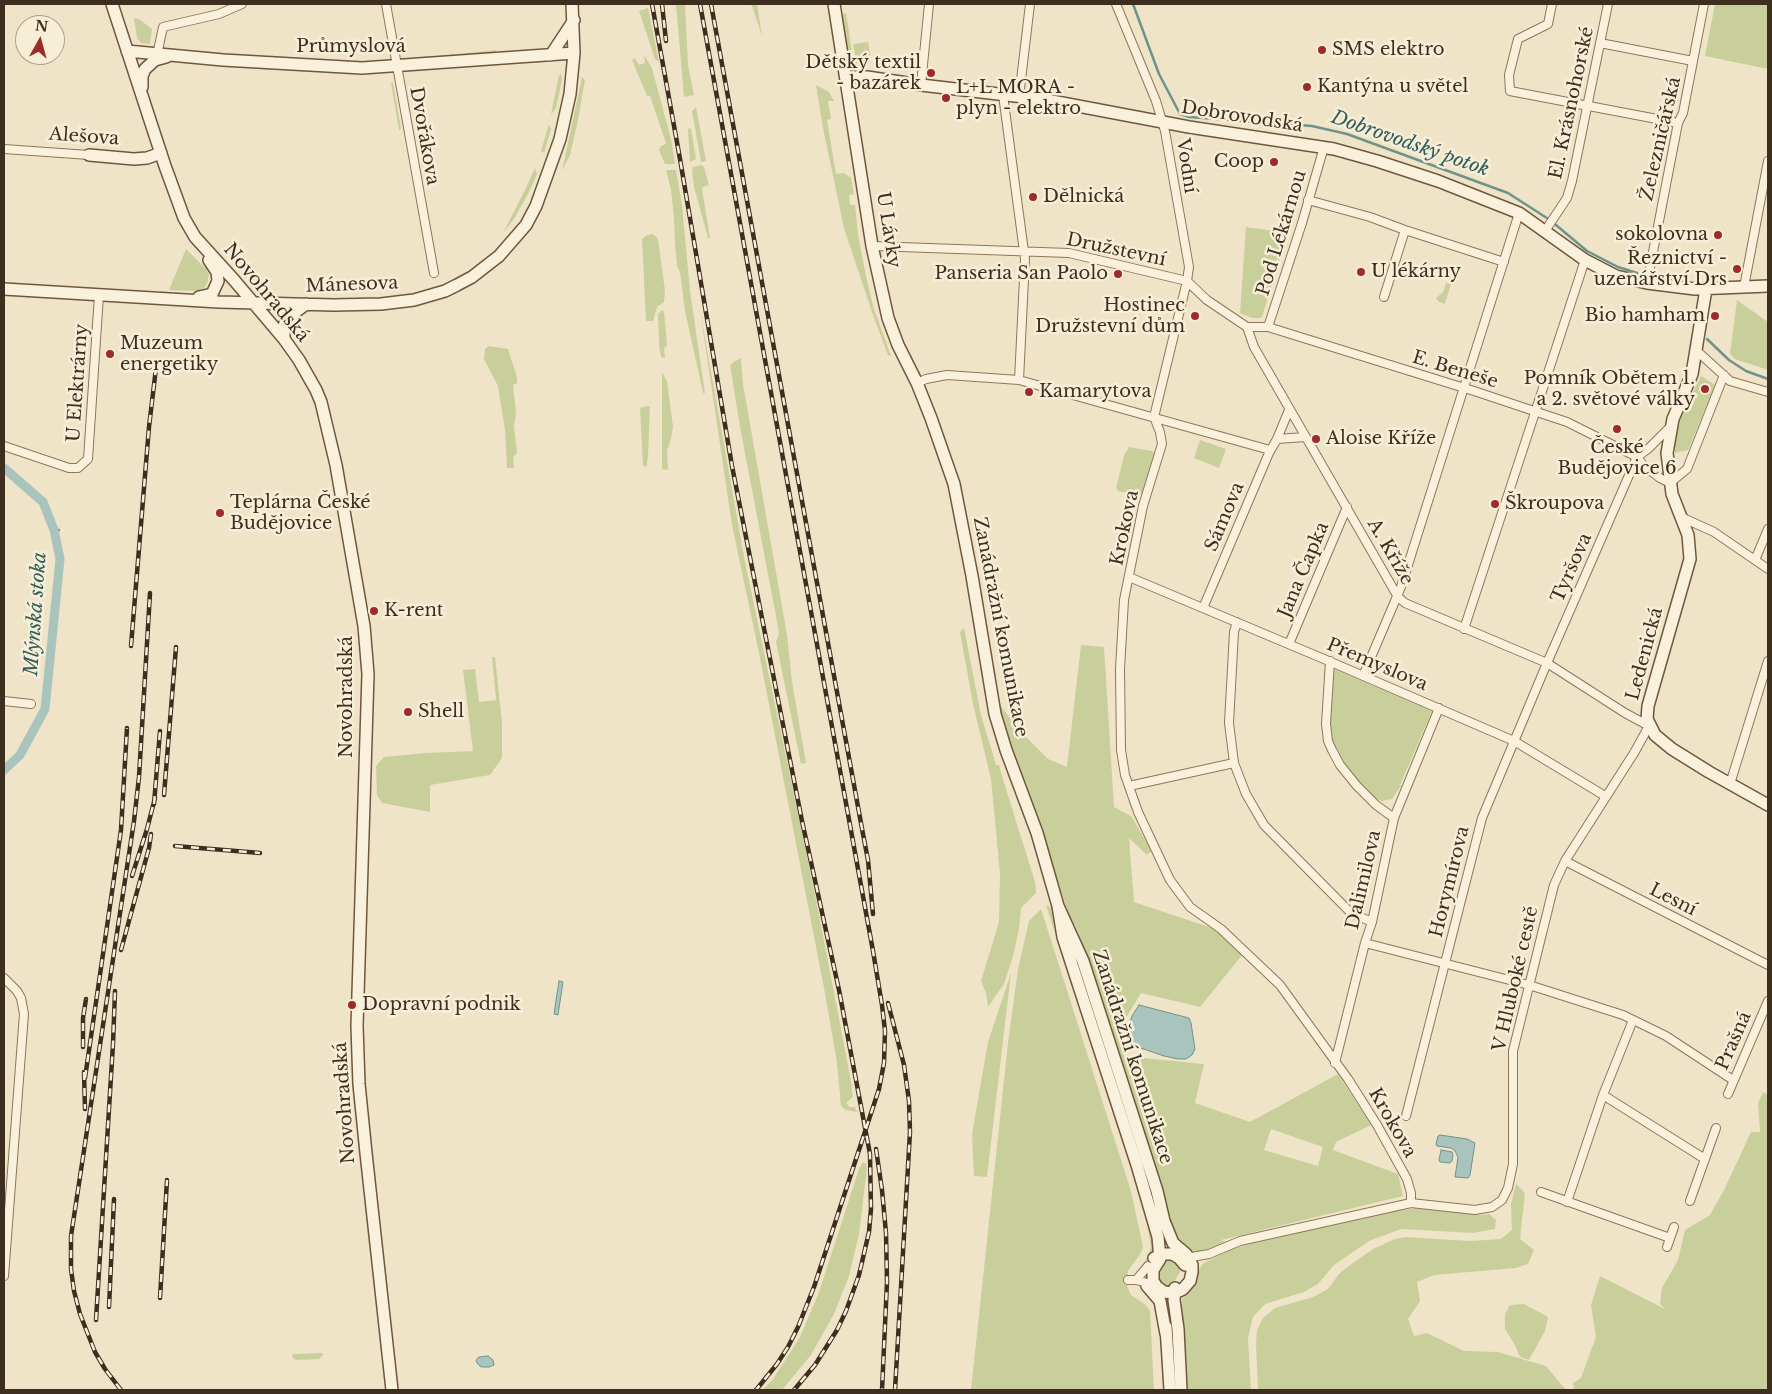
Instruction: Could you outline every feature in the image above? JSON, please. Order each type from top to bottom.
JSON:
[{"type":"main road","name":"Mánesova","points":[[4,289],[254,303],[381,304],[414,300],[445,291],[465,281],[499,256],[526,225],[536,206],[560,139],[570,94],[574,53],[572,4]]},
{"type":"main road","points":[[834,4],[846,77]]},
{"type":"main road","name":"Novohradská","points":[[112,5],[184,218],[195,238],[284,339],[312,381],[321,402],[339,481],[364,626],[368,681],[357,979],[358,1055],[366,1153],[392,1390]]},
{"type":"main road","points":[[551,55],[574,20]]},
{"type":"main road","name":"Průmyslová","points":[[127,51],[173,56],[362,68],[574,53]]},
{"type":"main road","points":[[145,106],[142,76],[145,69],[155,60],[173,56]]},
{"type":"main road","name":"Dobrovodská","points":[[846,77],[867,77],[1019,96],[1094,108],[1162,122],[1324,147],[1404,170],[1519,214],[1547,228],[1585,260],[1616,276],[1647,284],[1706,289],[1768,286]]},
{"type":"main road","name":"U Lávky","points":[[846,77],[872,246],[888,318],[898,345],[917,383]]},
{"type":"main road","name":"Alešova","points":[[89,155],[134,159],[147,158],[161,153]]},
{"type":"main road","points":[[184,300],[212,294],[218,281],[217,272],[195,238]]},
{"type":"main road","name":"Ledenická","points":[[1706,289],[1691,378],[1671,426],[1667,453],[1670,483],[1689,541],[1690,559],[1648,706],[1647,720],[1655,735],[1672,749],[1768,805]]},
{"type":"main road","points":[[284,339],[284,326],[288,318],[306,304]]},
{"type":"main road","name":"Zanádražní komunikace","points":[[917,383],[954,484],[972,576],[995,714],[1008,757],[1036,833],[1058,906],[1063,936],[1158,1237],[1154,1260]]},
{"type":"main road","name":"Zanádražní komunikace","points":[[1058,906],[1083,961],[1157,1191],[1164,1221],[1167,1247],[1181,1257]]},
{"type":"main road","points":[[1145,1284],[1146,1273],[1154,1260],[1168,1254],[1181,1257],[1192,1272],[1190,1281],[1179,1291]]},
{"type":"main road","points":[[1181,1257],[1185,1265],[1185,1273],[1176,1286],[1179,1291],[1178,1329],[1181,1390]]},
{"type":"main road","points":[[1145,1284],[1153,1281],[1153,1273],[1159,1261],[1154,1260]]},
{"type":"main road","points":[[1145,1284],[1179,1291]]},
{"type":"main road","points":[[1145,1284],[1164,1296],[1166,1302],[1170,1390]]},
{"type":"street","points":[[157,54],[163,27],[219,14],[242,4]]},
{"type":"street","name":"Dvořákova","points":[[386,4],[434,273]]},
{"type":"street","points":[[921,85],[929,4]]},
{"type":"street","points":[[1019,96],[1030,4]]},
{"type":"street","name":"Vodní","points":[[1116,4],[1156,100],[1165,130],[1188,260],[1188,282]]},
{"type":"street","points":[[1552,4],[1548,24],[1518,39],[1509,75],[1510,91],[1678,123]]},
{"type":"street","name":"El. Krásnohorské","points":[[1547,228],[1567,198],[1572,181],[1608,4]]},
{"type":"street","name":"Železničářská","points":[[1647,284],[1678,123],[1683,113],[1704,4]]},
{"type":"street","name":"Železničářská","points":[[1600,43],[1693,61]]},
{"type":"street","points":[[1003,95],[1025,264],[1019,380]]},
{"type":"street","name":"Pod Lékárnou","points":[[1268,327],[1324,147]]},
{"type":"street","name":"Alešova","points":[[4,149],[89,155]]},
{"type":"street","points":[[1744,287],[1768,161]]},
{"type":"street","points":[[1308,200],[1370,217],[1504,262]]},
{"type":"street","points":[[1363,676],[1398,597],[1519,214]]},
{"type":"street","points":[[1384,296],[1405,230]]},
{"type":"street","name":"Družstevní","points":[[872,246],[1069,253],[1188,282],[1213,305],[1247,327]]},
{"type":"street","points":[[1464,629],[1585,260]]},
{"type":"street","points":[[1154,417],[1188,282]]},
{"type":"street","name":"U Elektrárny","points":[[4,446],[69,468],[78,468],[88,459],[99,295]]},
{"type":"street","name":"E. Beneše","points":[[1247,327],[1268,327],[1567,422],[1637,457],[1660,478],[1670,483]]},
{"type":"street","name":"A. Kříže","points":[[1247,327],[1254,347],[1289,410],[1398,597],[1404,603],[1547,663],[1624,713],[1649,726]]},
{"type":"street","points":[[1697,351],[1730,381],[1768,392]]},
{"type":"street","points":[[1670,483],[1687,470],[1724,375]]},
{"type":"street","points":[[917,383],[926,379],[947,376],[1019,380],[1270,450]]},
{"type":"street","name":"Sámova","points":[[1203,608],[1289,410]]},
{"type":"street","name":"Krokova","points":[[1154,417],[1162,444],[1143,506],[1124,600],[1120,669],[1121,750],[1125,775],[1138,812],[1170,880],[1190,907],[1221,929],[1280,985],[1348,1079],[1377,1125],[1406,1179],[1411,1193],[1411,1203]]},
{"type":"street","name":"Ledenická","points":[[1637,457],[1671,426]]},
{"type":"street","points":[[1277,439],[1305,437]]},
{"type":"street","name":"Tyršova","points":[[1547,663],[1637,457]]},
{"type":"street","name":"Jana Čapka","points":[[1289,644],[1347,507]]},
{"type":"street","points":[[1681,517],[1714,532],[1768,569]]},
{"type":"street","points":[[1755,560],[1768,529]]},
{"type":"street","name":"Přemyslova","points":[[1129,577],[1514,741],[1605,796]]},
{"type":"street","points":[[1237,622],[1234,632],[1229,723],[1234,763],[1246,794],[1264,825],[1351,912],[1372,922]]},
{"type":"street","points":[[1330,661],[1326,724],[1328,742],[1340,765],[1357,786],[1376,805],[1394,818]]},
{"type":"street","points":[[1730,784],[1768,661]]},
{"type":"street","name":"Horymírova","points":[[1406,1116],[1482,818],[1547,663]]},
{"type":"street","points":[[4,701],[31,704]]},
{"type":"street","name":"Dalimilova","points":[[1335,1063],[1372,922],[1394,818],[1439,708]]},
{"type":"street","name":"V Hluboké cestě","points":[[1181,1257],[1209,1254],[1240,1241],[1411,1203],[1475,1210],[1498,1204],[1505,1195],[1512,1172],[1514,1148],[1513,1051],[1552,891],[1565,861],[1634,753],[1649,726]]},
{"type":"street","points":[[1130,786],[1234,763]]},
{"type":"street","name":"Lesní","points":[[1565,861],[1768,965]]},
{"type":"street","points":[[1365,943],[1528,985],[1623,1015],[1666,1036],[1733,1080]]},
{"type":"street","points":[[4,978],[21,998],[24,1014],[4,1276]]},
{"type":"street","name":"Prašná","points":[[1728,1094],[1768,1002]]},
{"type":"street","points":[[1567,1202],[1603,1095],[1633,1020]]},
{"type":"street","points":[[1603,1095],[1706,1158]]},
{"type":"street","points":[[1690,1201],[1716,1128]]},
{"type":"street","points":[[1541,1192],[1670,1238]]},
{"type":"street","points":[[1667,1247],[1674,1227]]},
{"type":"street","name":"V Hluboké cestě","points":[[1192,1272],[1209,1254]]},
{"type":"green space","points":[[676,4],[685,4],[688,65],[694,95],[684,97]]},
{"type":"green space","points":[[751,4],[757,4],[762,36],[753,9]]},
{"type":"green space","points":[[1715,4],[1768,4],[1768,69],[1705,56]]},
{"type":"green space","points":[[648,8],[659,62],[655,59],[639,11]]},
{"type":"green space","points":[[846,13],[853,58],[858,66],[852,60],[845,40],[842,18],[843,14]]},
{"type":"green space","points":[[134,18],[139,19],[152,29],[150,44],[141,43],[137,38]]},
{"type":"green space","points":[[868,42],[871,60],[867,66],[855,55],[853,44]]},
{"type":"green space","points":[[496,50],[495,53],[420,59],[421,57],[432,56],[432,58]]},
{"type":"green space","points":[[644,55],[652,68],[671,139],[675,164],[665,164],[659,150],[661,146],[666,144],[664,137],[650,96],[647,96],[632,60],[635,58],[639,65],[645,63]]},
{"type":"green space","points":[[561,74],[562,80],[556,108],[551,114],[559,75]]},
{"type":"green space","points":[[582,77],[585,80],[578,120],[570,155],[562,171]]},
{"type":"green space","points":[[391,83],[393,83],[401,129],[399,130]]},
{"type":"green space","points":[[816,85],[829,92],[834,101],[828,101],[831,119],[827,120],[836,174],[844,173],[851,178],[854,194],[849,195],[850,205],[855,205],[858,235],[867,281],[874,309],[891,356],[888,355],[873,315],[844,228]]},
{"type":"green space","points":[[696,107],[706,161],[701,162],[692,111]]},
{"type":"green space","points":[[549,124],[551,129],[544,153],[541,151]]},
{"type":"green space","points":[[691,128],[696,159],[690,162],[688,129]]},
{"type":"green space","points":[[701,165],[704,167],[709,185],[702,189],[710,238],[708,238],[694,187],[692,170],[693,167]]},
{"type":"green space","points":[[535,168],[537,174],[529,192],[514,219],[503,233],[525,190]]},
{"type":"green space","points":[[666,170],[676,170],[682,205],[690,291],[705,393],[703,393],[685,311],[680,272],[677,266],[671,190]]},
{"type":"green space","points":[[1246,227],[1288,233],[1262,317],[1259,318],[1252,318],[1240,313]]},
{"type":"green space","points":[[653,234],[658,239],[665,291],[664,302],[657,307],[653,321],[646,321],[642,239],[647,235]]},
{"type":"green space","points":[[186,249],[207,270],[209,274],[208,281],[205,287],[197,291],[169,290]]},
{"type":"green space","points":[[1446,283],[1451,284],[1445,304],[1439,302],[1436,298],[1443,292]]},
{"type":"green space","points":[[1737,300],[1768,322],[1768,370],[1735,359],[1730,354]]},
{"type":"green space","points":[[662,310],[664,312],[667,346],[664,348],[665,358],[661,357],[659,344],[658,314]]},
{"type":"green space","points":[[700,310],[745,562],[816,899],[851,1081],[853,1097],[846,1103],[850,1107],[855,1107],[857,1112],[846,1110],[841,1106],[837,1063],[824,988],[759,653],[732,525]]},
{"type":"green space","points":[[489,346],[508,349],[517,377],[517,383],[513,385],[517,453],[513,457],[514,468],[507,468],[505,430],[498,386],[484,359],[485,349]]},
{"type":"green space","points":[[741,358],[743,384],[787,635],[792,682],[806,763],[801,764],[776,642],[779,634],[730,365]]},
{"type":"green space","points":[[662,372],[667,381],[673,427],[667,450],[668,470],[662,469]]},
{"type":"green space","points":[[1701,376],[1715,385],[1688,450],[1675,453],[1678,428],[1684,410]]},
{"type":"green space","points":[[650,407],[648,455],[645,467],[643,465],[640,408]]},
{"type":"green space","points":[[1200,440],[1226,449],[1219,468],[1194,458]]},
{"type":"green space","points":[[1129,447],[1152,451],[1155,454],[1143,493],[1139,495],[1118,491],[1116,488],[1124,456]]},
{"type":"green space","points":[[964,628],[981,715],[996,765],[999,765],[1035,882],[1036,893],[1021,908],[1013,956],[1004,984],[988,1007],[986,993],[981,981],[999,922],[1000,874],[991,779],[973,704],[960,632]]},
{"type":"green space","points":[[1081,645],[1104,647],[1114,807],[1131,816],[1152,851],[1147,855],[1129,838],[1134,902],[1218,930],[1243,954],[1200,1007],[1141,993],[1121,1026],[1120,1042],[1124,1056],[1204,1064],[1195,1103],[1250,1122],[1338,1074],[1371,1125],[1336,1142],[1333,1150],[1398,1174],[1403,1196],[1221,1240],[1228,1243],[1212,1250],[1192,1254],[1181,1247],[1171,1231],[1086,955],[1078,931],[1069,914],[1012,753],[999,704],[1021,732],[1048,759],[1067,767]],"holes":[[[1271,1129],[1323,1147],[1318,1166],[1264,1150]]]},
{"type":"green space","points":[[492,657],[495,657],[502,722],[502,758],[490,775],[430,785],[430,812],[382,803],[377,795],[376,766],[384,757],[473,751],[463,670],[475,669],[479,702],[496,700]]},
{"type":"green space","points":[[1332,668],[1432,711],[1401,786],[1392,799],[1382,801],[1374,798],[1344,765],[1333,745],[1329,731]]},
{"type":"green space","points":[[1046,905],[1053,909],[1143,1204]]},
{"type":"green space","points":[[1041,909],[1131,1191],[1143,1247],[1128,1271],[1127,1286],[1131,1295],[1146,1305],[1150,1311],[1154,1390],[971,1390],[1008,1043],[1018,969],[1029,921]]},
{"type":"green space","points":[[1011,973],[987,1177],[974,1176],[972,1134],[988,1042]]},
{"type":"green space","points":[[1763,1092],[1768,1095],[1768,1390],[1574,1390],[1573,1383],[1581,1378],[1596,1337],[1591,1305],[1600,1276],[1665,1309],[1660,1304],[1662,1288],[1678,1260],[1685,1230],[1710,1215],[1751,1132],[1760,1132],[1758,1103]]},
{"type":"green space","points":[[863,1162],[867,1168],[859,1234],[849,1276],[834,1314],[811,1355],[782,1390],[763,1390],[773,1379],[800,1337],[819,1292],[859,1169]]},
{"type":"green space","points":[[1516,1184],[1525,1193],[1520,1239],[1534,1250],[1528,1264],[1516,1268],[1434,1275],[1417,1282],[1420,1301],[1408,1319],[1414,1336],[1427,1333],[1464,1351],[1498,1352],[1546,1366],[1566,1390],[1258,1390],[1257,1330],[1263,1318],[1275,1308],[1313,1297],[1328,1289],[1346,1268],[1373,1249],[1395,1239],[1405,1237],[1470,1241],[1501,1239],[1512,1230],[1511,1204]]},
{"type":"green space","points":[[1419,1208],[1480,1215],[1489,1214],[1496,1220],[1495,1229],[1473,1233],[1401,1229],[1369,1241],[1334,1265],[1318,1284],[1304,1292],[1265,1304],[1253,1317],[1248,1338],[1251,1390],[1186,1390],[1181,1305],[1183,1297],[1195,1281],[1198,1270],[1204,1263],[1234,1248],[1381,1213]]},
{"type":"green space","points":[[1145,1213],[1153,1247],[1143,1268],[1136,1274],[1149,1254],[1151,1246]]},
{"type":"green space","points":[[1167,1259],[1177,1264],[1180,1270],[1170,1288],[1162,1285],[1158,1278],[1164,1260]]},
{"type":"green space","points":[[1524,1304],[1548,1317],[1545,1331],[1529,1360],[1520,1357],[1505,1329],[1505,1314],[1510,1305]]},
{"type":"green space","points":[[323,1353],[319,1359],[296,1360],[292,1354]]},
{"type":"water","points":[[559,981],[563,982],[558,1015],[554,1014]]},
{"type":"water","points":[[1139,1005],[1189,1018],[1195,1049],[1192,1055],[1186,1059],[1178,1059],[1123,1042],[1132,1016]]},
{"type":"water","points":[[1438,1136],[1467,1139],[1475,1143],[1468,1178],[1455,1177],[1458,1157],[1451,1148],[1437,1146]]},
{"type":"water","points":[[1441,1150],[1452,1152],[1452,1161],[1450,1163],[1440,1162]]},
{"type":"water","points":[[488,1356],[493,1360],[494,1365],[481,1367],[477,1363],[476,1360],[479,1357]]},
{"type":"waterway","name":"Dobrovodský potok","points":[[1133,4],[1159,74],[1180,114],[1189,117],[1312,126],[1347,134],[1508,193],[1550,220],[1587,251],[1618,267],[1637,273]]},
{"type":"waterway","name":"Dobrovodský potok","points":[[1707,339],[1729,360],[1746,371],[1768,379]]},
{"type":"waterway","name":"Mlýnská stoka","points":[[4,468],[43,502],[54,530],[60,559],[45,709],[20,755],[4,770]]},
{"type":"waterway","name":"Mlýnská stoka","points":[[54,530],[59,530]]},
{"type":"railway","points":[[652,4],[732,466],[802,821],[839,990],[870,1154],[871,1209],[869,1232],[859,1275],[837,1330],[815,1365],[794,1390]]},
{"type":"railway","points":[[662,4],[666,41]]},
{"type":"railway","points":[[700,4],[873,951],[885,1031],[884,1063],[879,1089],[814,1287],[788,1347],[756,1390]]},
{"type":"railway","points":[[711,4],[868,860],[873,914]]},
{"type":"railway","points":[[131,646],[149,427],[156,368]]},
{"type":"railway","points":[[121,1390],[95,1352],[80,1314],[71,1269],[71,1236],[134,821],[139,777],[150,593]]},
{"type":"railway","points":[[164,795],[176,647]]},
{"type":"railway","points":[[85,1078],[121,830],[127,728]]},
{"type":"railway","points":[[154,804],[160,731]]},
{"type":"railway","points":[[132,876],[155,798]]},
{"type":"railway","points":[[121,950],[149,848],[151,834]]},
{"type":"railway","points":[[175,846],[260,853]]},
{"type":"railway","points":[[96,1320],[115,991]]},
{"type":"railway","points":[[83,1047],[83,1018],[86,999]]},
{"type":"railway","points":[[888,1003],[904,1065],[909,1101],[910,1132],[895,1390]]},
{"type":"railway","points":[[84,1072],[85,1109]]},
{"type":"railway","points":[[876,1149],[886,1233],[887,1282],[882,1390]]},
{"type":"railway","points":[[160,1298],[167,1180]]},
{"type":"railway","points":[[109,1307],[114,1199]]},
{"type":"place","name":"SMS elektro","points":[[1322,50]]},
{"type":"place","name":"Dětský textil - bazárek","points":[[931,73]]},
{"type":"place","name":"Kantýna u světel","points":[[1307,87]]},
{"type":"place","name":"L+L MORA - plyn - elektro","points":[[946,98]]},
{"type":"place","name":"Coop","points":[[1274,162]]},
{"type":"place","name":"Dělnická","points":[[1033,197]]},
{"type":"place","name":"sokolovna","points":[[1718,235]]},
{"type":"place","name":"Řeznictví - uzenářství Drs","points":[[1737,269]]},
{"type":"place","name":"U lékárny","points":[[1361,272]]},
{"type":"place","name":"Panseria San Paolo","points":[[1118,274]]},
{"type":"place","name":"Hostinec Družstevní dům","points":[[1195,316]]},
{"type":"place","name":"Bio hamham","points":[[1715,316]]},
{"type":"place","name":"Muzeum energetiky","points":[[110,354]]},
{"type":"place","name":"Pomník Obětem 1. a 2. světové války","points":[[1705,389]]},
{"type":"place","name":"Kamarytova","points":[[1029,392]]},
{"type":"place","name":"České Budějovice 6","points":[[1617,429]]},
{"type":"place","name":"Aloise Kříže","points":[[1316,439]]},
{"type":"place","name":"Škroupova","points":[[1495,504]]},
{"type":"place","name":"Teplárna České Budějovice","points":[[220,513]]},
{"type":"place","name":"K-rent","points":[[374,611]]},
{"type":"place","name":"Shell","points":[[408,712]]},
{"type":"place","name":"Dopravní podnik","points":[[352,1005]]}]
